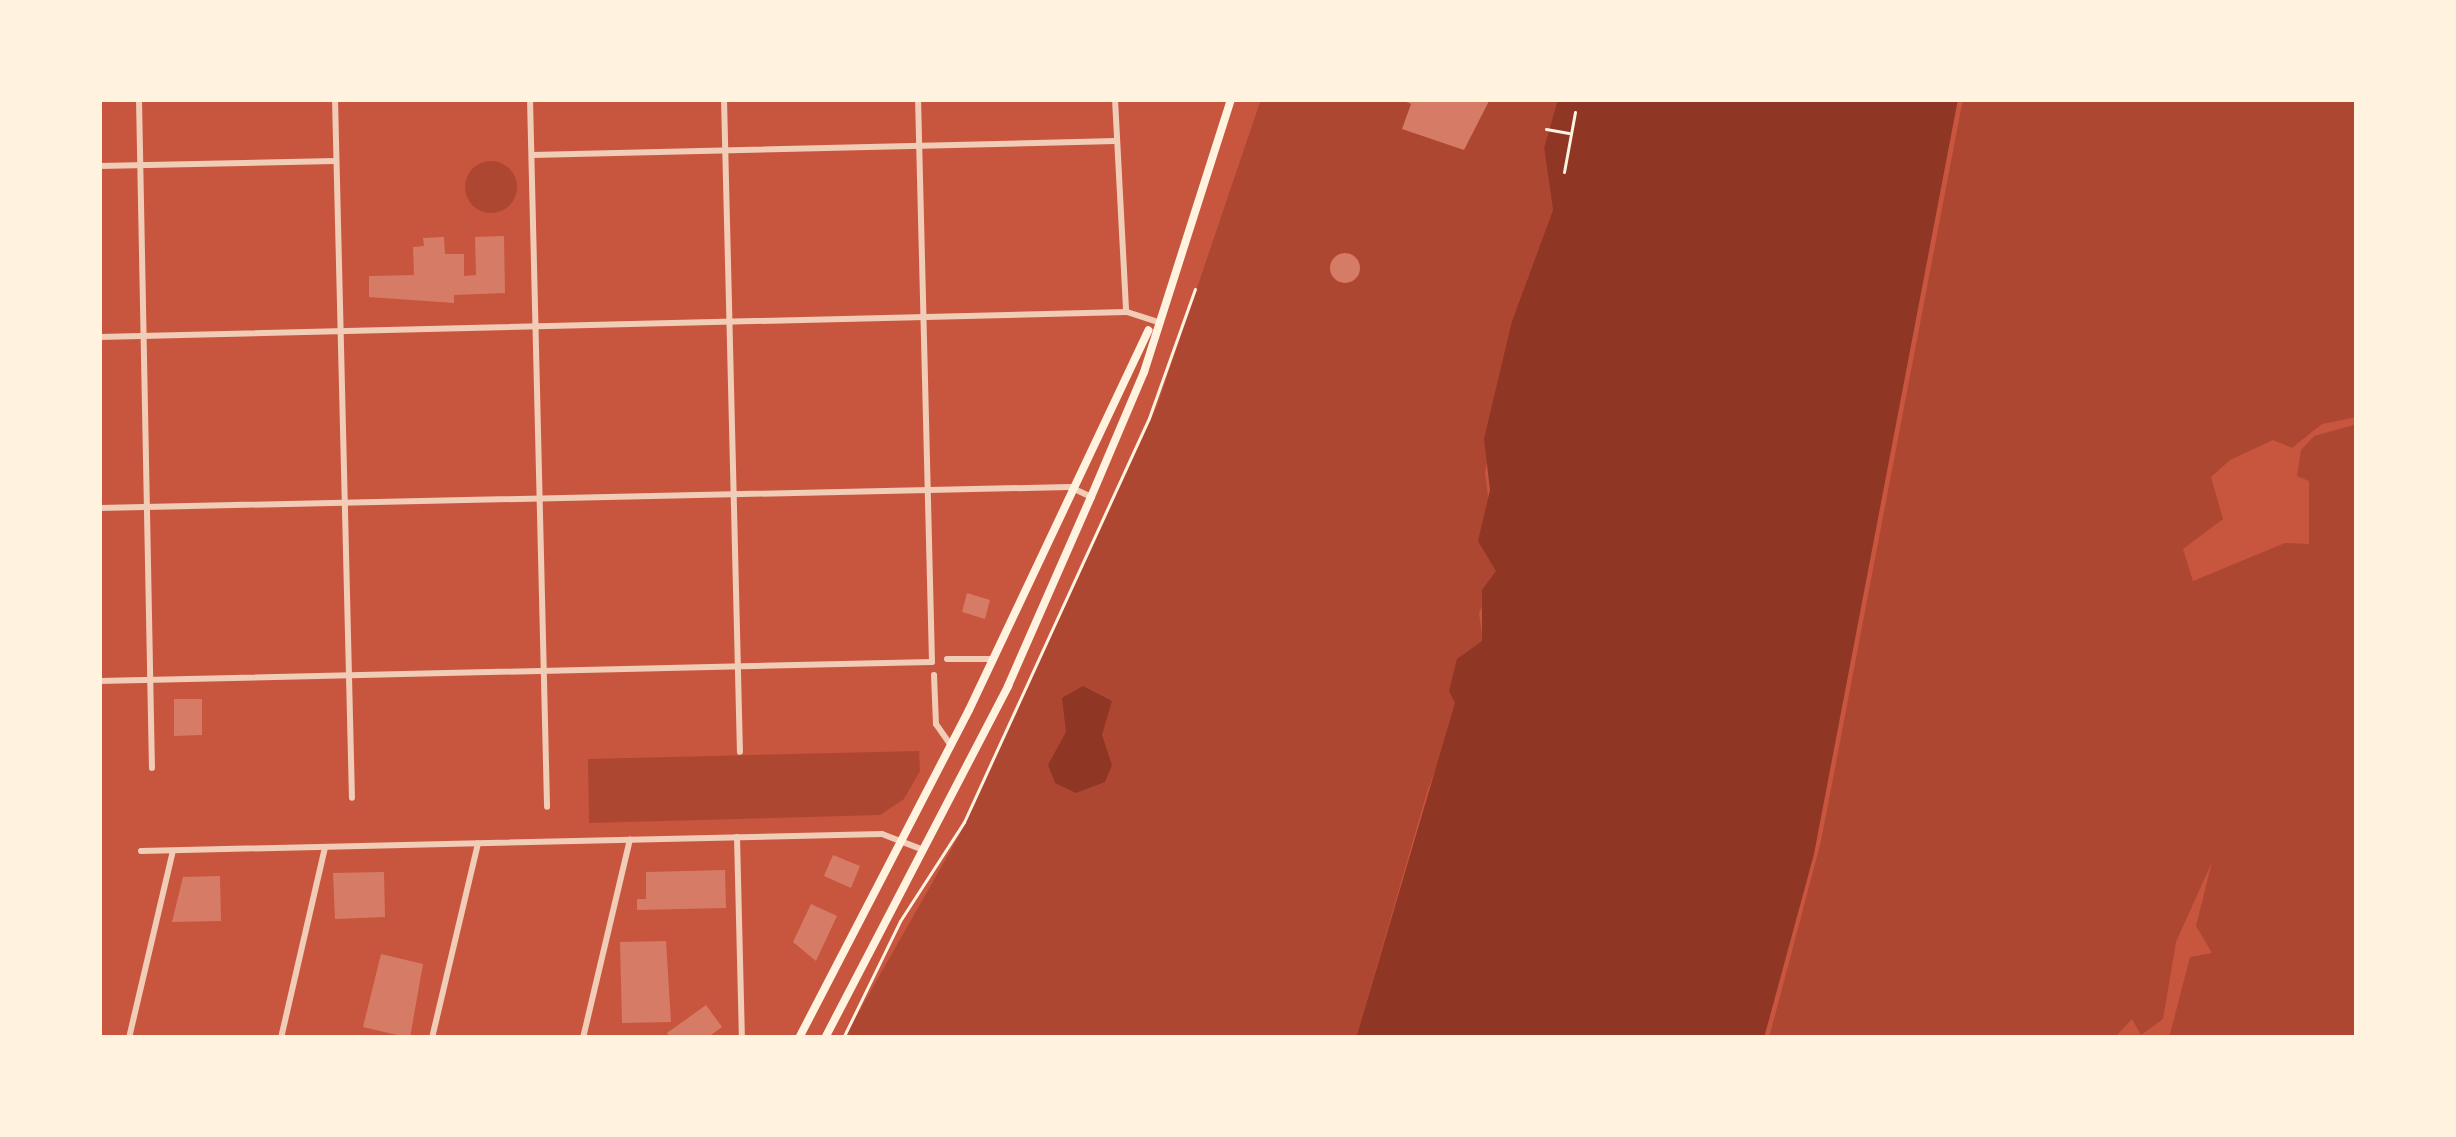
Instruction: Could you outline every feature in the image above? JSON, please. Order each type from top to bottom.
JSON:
[{"type":"main road","points":[[800,1038],[994,658],[1070,487],[1154,321],[1231,99]]},
{"type":"main road","points":[[825,1038],[919,848],[1008,686],[1144,372],[1154,321]]},
{"type":"street","points":[[139,99],[151,507],[152,768]]},
{"type":"street","points":[[335,99],[352,798]]},
{"type":"street","points":[[530,99],[547,807]]},
{"type":"street","points":[[724,99],[740,752]]},
{"type":"street","points":[[99,681],[932,662],[918,99]]},
{"type":"street","points":[[1115,99],[1127,312]]},
{"type":"street","points":[[531,155],[1116,141]]},
{"type":"street","points":[[99,166],[337,160]]},
{"type":"street","points":[[99,337],[1127,312],[1154,321]]},
{"type":"street","points":[[99,508],[1070,487],[1091,497]]},
{"type":"street","points":[[947,659],[994,658]]},
{"type":"street","points":[[934,675],[936,724],[951,745]]},
{"type":"street","points":[[141,851],[737,837],[900,837],[919,848]]},
{"type":"street","points":[[737,837],[742,1038]]},
{"type":"street","points":[[583,1038],[630,839]]},
{"type":"street","points":[[432,1038],[478,843]]},
{"type":"street","points":[[280,1038],[325,847]]},
{"type":"street","points":[[129,1038],[173,851]]},
{"type":"path","points":[[1564,172],[1575,112]]},
{"type":"path","points":[[1546,129],[1571,134]]},
{"type":"path","points":[[843,1038],[900,921],[964,822],[1148,418],[1195,289]]},
{"type":"shaded area","points":[[1261,99],[1558,99],[1544,148],[1553,210],[1512,321],[1485,472],[1497,571],[1479,613],[1483,642],[1427,792],[1356,1038],[844,1038],[960,834],[1157,406]]},
{"type":"shaded area","points":[[1558,99],[1958,99],[1814,854],[1764,1038],[1356,1038],[1455,703],[1449,691],[1457,659],[1482,641],[1482,590],[1496,571],[1478,541],[1490,490],[1484,439],[1512,321],[1553,210],[1544,148]]},
{"type":"shaded area","points":[[1963,99],[2357,99],[2357,417],[2322,424],[2292,448],[2273,440],[2230,460],[2211,477],[2223,519],[2183,549],[2193,581],[2285,543],[2309,544],[2309,481],[2297,476],[2301,450],[2314,436],[2357,424],[2357,1038],[2169,1038],[2190,957],[2212,953],[2196,926],[2212,862],[2176,942],[2163,1019],[2141,1035],[2132,1019],[2114,1038],[1769,1038],[1821,841]]},
{"type":"shaded area","points":[[491,161],[509,169],[517,187],[509,205],[491,213],[473,205],[465,187],[473,169]]},
{"type":"shaded area","points":[[1083,686],[1112,701],[1102,735],[1112,765],[1105,782],[1076,793],[1055,783],[1048,765],[1066,732],[1062,698]]},
{"type":"shaded area","points":[[919,751],[920,771],[904,799],[880,815],[589,823],[588,759]]},
{"type":"building","points":[[1400,99],[1490,99],[1464,150],[1402,129],[1411,104]]},
{"type":"building","points":[[504,236],[505,293],[454,295],[454,303],[369,297],[369,276],[414,275],[413,247],[424,246],[423,238],[444,237],[445,254],[464,254],[464,276],[476,275],[475,237]]},
{"type":"building","points":[[1345,253],[1360,268],[1345,283],[1330,268]]},
{"type":"building","points":[[967,593],[990,600],[985,619],[962,612]]},
{"type":"building","points":[[174,699],[202,699],[202,735],[174,736]]},
{"type":"building","points":[[833,855],[860,866],[851,888],[824,876]]},
{"type":"building","points":[[725,870],[726,908],[637,910],[637,899],[646,899],[646,872]]},
{"type":"building","points":[[384,872],[385,917],[335,919],[333,873]]},
{"type":"building","points":[[220,876],[221,921],[172,922],[183,877]]},
{"type":"building","points":[[811,904],[837,916],[816,961],[793,942]]},
{"type":"building","points":[[666,941],[671,1022],[622,1023],[620,942]]},
{"type":"building","points":[[381,954],[423,964],[410,1038],[363,1027]]},
{"type":"building","points":[[706,1005],[722,1027],[707,1038],[671,1038],[667,1033]]}]
